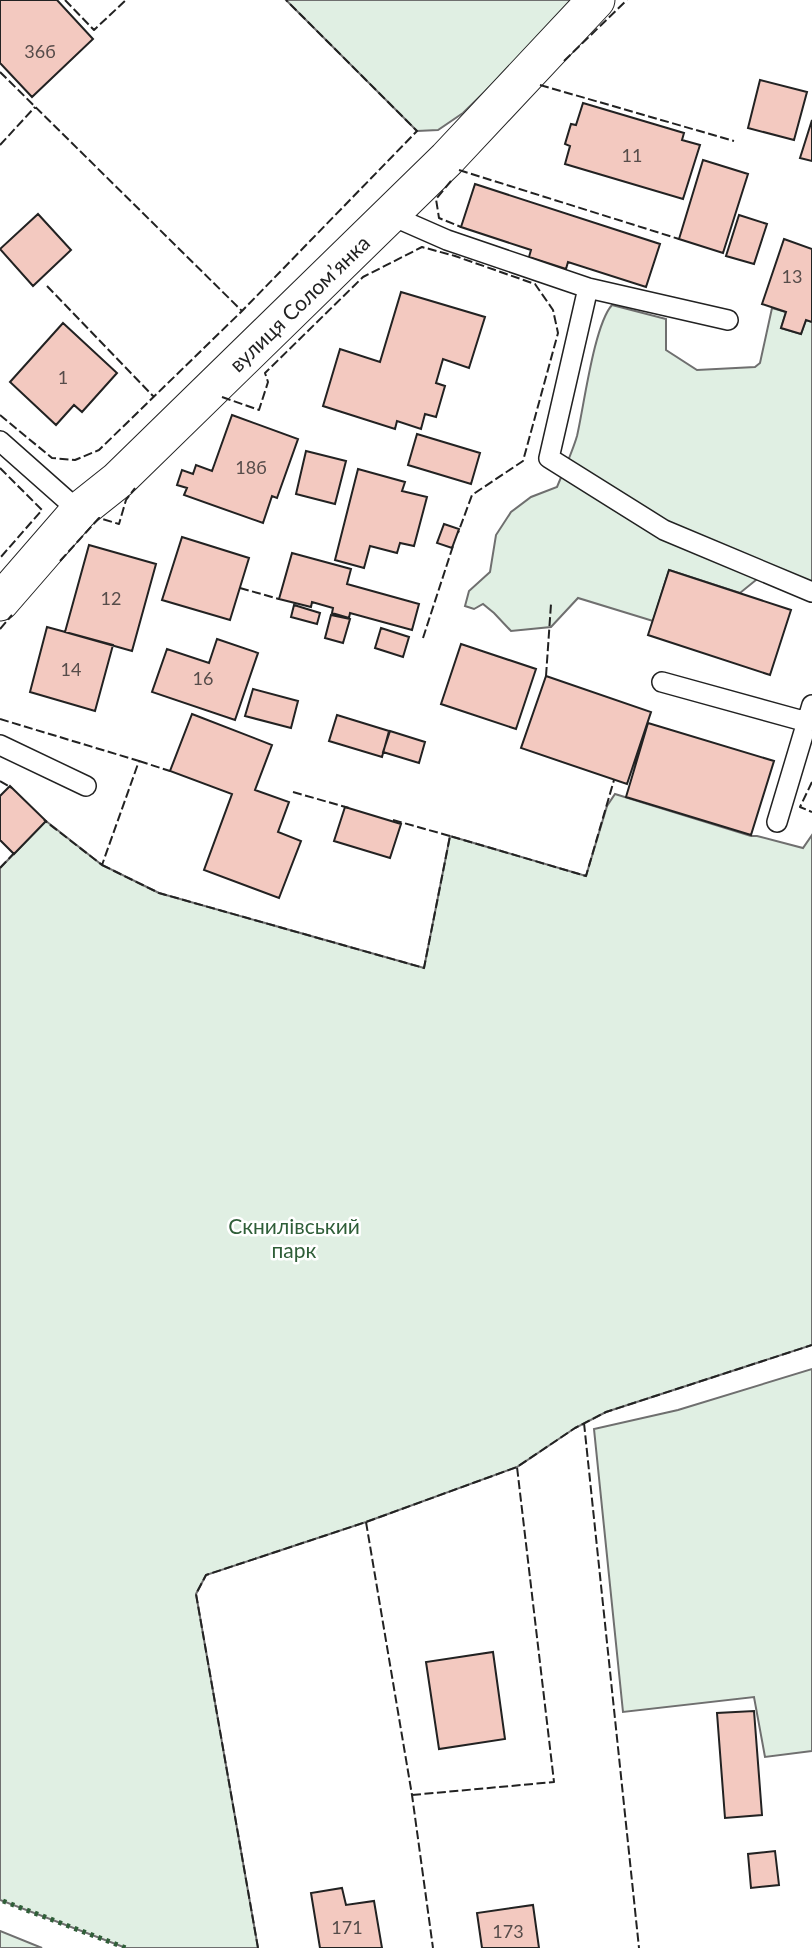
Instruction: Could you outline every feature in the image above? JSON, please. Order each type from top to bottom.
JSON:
[{"type":"street","name":"вулиця Соломʼянка","points":[[0,603],[79,511],[118,480],[447,159],[596,0]]},
{"type":"lane","points":[[390,215],[447,240],[588,288],[728,320]]},
{"type":"lane","points":[[588,288],[549,458],[664,530],[812,592]]},
{"type":"lane","points":[[0,441],[79,511]]},
{"type":"lane","points":[[662,682],[809,713],[777,822]]},
{"type":"lane","points":[[0,745],[86,786]]},
{"type":"green space","points":[[286,0],[579,0],[463,113],[438,130],[417,131]]},
{"type":"green space","points":[[612,305],[666,319],[666,350],[697,370],[755,367],[760,363],[772,308],[786,312],[781,328],[801,334],[806,320],[812,322],[812,585],[772,567],[740,593],[669,570],[653,621],[578,598],[551,627],[511,631],[483,604],[474,609],[465,606],[469,591],[490,572],[496,535],[511,512],[531,497],[557,487],[577,436],[590,367],[600,330]]},
{"type":"green space","name":"Скнилівський парк","points":[[615,794],[751,836],[803,848],[812,835],[812,1345],[606,1412],[575,1428],[517,1467],[366,1522],[206,1575],[196,1594],[258,1948],[126,1948],[0,1900],[0,868],[46,821],[102,865],[159,893],[424,968],[450,836],[586,876],[607,806]]},
{"type":"green space","points":[[812,1369],[812,1751],[765,1757],[754,1697],[623,1712],[594,1429],[678,1410]]},
{"type":"green space","points":[[0,1931],[42,1948],[0,1948]]},
{"type":"building","points":[[0,0],[57,0],[93,39],[32,97],[0,63]]},
{"type":"building","points":[[760,80],[807,92],[794,140],[748,128]]},
{"type":"building","points":[[583,103],[684,133],[682,140],[700,145],[683,199],[565,164],[570,146],[565,144],[571,124],[576,125]]},
{"type":"building","points":[[812,120],[812,161],[800,158]]},
{"type":"building","points":[[703,160],[748,174],[723,253],[679,239]]},
{"type":"building","points":[[475,184],[660,244],[646,287],[568,262],[566,269],[529,257],[531,250],[461,227]]},
{"type":"building","points":[[38,214],[71,250],[33,286],[0,249]]},
{"type":"building","points":[[739,215],[767,224],[754,264],[726,256]]},
{"type":"building","points":[[784,239],[812,249],[812,322],[806,320],[801,334],[781,328],[786,312],[762,304]]},
{"type":"building","points":[[401,292],[485,317],[469,368],[443,359],[436,383],[445,386],[436,417],[425,414],[421,429],[397,421],[395,429],[323,406],[340,349],[380,362]]},
{"type":"building","points":[[63,323],[117,373],[82,412],[74,405],[56,425],[10,382]]},
{"type":"building","points":[[232,415],[298,439],[277,498],[272,496],[263,523],[184,495],[187,488],[177,485],[182,470],[193,474],[196,465],[212,471]]},
{"type":"building","points":[[417,434],[480,453],[471,484],[408,465]]},
{"type":"building","points":[[306,451],[346,461],[335,504],[296,494]]},
{"type":"building","points":[[358,469],[405,482],[402,491],[427,497],[414,546],[400,543],[397,553],[370,546],[364,568],[335,560]]},
{"type":"building","points":[[444,524],[459,529],[452,548],[437,543]]},
{"type":"building","points":[[182,537],[249,558],[230,620],[162,600]]},
{"type":"building","points":[[89,545],[156,564],[132,651],[65,632]]},
{"type":"building","points":[[292,553],[351,569],[347,584],[419,604],[412,630],[350,613],[349,618],[332,613],[333,608],[312,602],[311,607],[279,599]]},
{"type":"building","points":[[669,570],[791,610],[770,675],[648,635]]},
{"type":"building","points":[[294,605],[320,613],[317,624],[291,617]]},
{"type":"building","points":[[331,615],[350,619],[343,643],[325,638]]},
{"type":"building","points":[[47,627],[113,645],[95,711],[30,692]]},
{"type":"building","points":[[381,628],[409,637],[403,657],[375,648]]},
{"type":"building","points":[[217,639],[258,653],[235,720],[152,692],[167,649],[209,663]]},
{"type":"building","points":[[461,644],[536,669],[516,729],[441,704]]},
{"type":"building","points":[[546,676],[651,712],[627,784],[521,748]]},
{"type":"building","points":[[253,689],[298,701],[291,728],[245,716]]},
{"type":"building","points":[[192,714],[272,745],[255,790],[289,802],[278,832],[301,841],[279,898],[204,870],[232,794],[170,771]]},
{"type":"building","points":[[337,715],[389,731],[382,757],[329,741]]},
{"type":"building","points":[[648,723],[774,761],[751,835],[626,797]]},
{"type":"building","points":[[390,731],[425,742],[419,763],[383,752]]},
{"type":"building","points":[[10,786],[46,821],[14,854],[0,840],[0,796]]},
{"type":"building","points":[[345,807],[401,824],[390,858],[334,841]]},
{"type":"building","points":[[493,1652],[505,1739],[439,1749],[426,1662]]},
{"type":"building","points":[[754,1711],[762,1815],[725,1818],[717,1713]]},
{"type":"building","points":[[775,1851],[779,1885],[751,1888],[748,1854]]},
{"type":"building","points":[[342,1888],[346,1905],[374,1901],[382,1948],[320,1948],[311,1893]]},
{"type":"building","points":[[533,1905],[539,1948],[482,1948],[477,1913]]},
{"type":"hedge","points":[[3,1901],[126,1948]]},
{"type":"fence","points":[[65,0],[94,30],[126,0]]},
{"type":"fence","points":[[0,415],[52,458],[75,460],[99,450],[242,311],[417,131],[286,0]]},
{"type":"fence","points":[[564,61],[627,0]]},
{"type":"fence","points":[[0,72],[242,311]]},
{"type":"fence","points":[[540,85],[734,141]]},
{"type":"fence","points":[[0,145],[35,107]]},
{"type":"fence","points":[[459,170],[679,239]]},
{"type":"fence","points":[[451,181],[436,199],[439,218],[461,227]]},
{"type":"fence","points":[[222,397],[259,410],[268,382],[265,373],[363,277],[422,247],[535,284],[553,310],[558,333],[523,461],[472,495],[458,533]]},
{"type":"fence","points":[[47,286],[154,397]]},
{"type":"fence","points":[[0,468],[42,510],[0,558]]},
{"type":"fence","points":[[60,561],[99,518],[119,524],[126,500],[135,488]]},
{"type":"fence","points":[[423,638],[453,546]]},
{"type":"fence","points":[[240,588],[279,599]]},
{"type":"fence","points":[[546,676],[551,604]]},
{"type":"fence","points":[[0,629],[12,615]]},
{"type":"fence","points":[[0,719],[139,761],[102,865],[44,820]]},
{"type":"fence","points":[[139,761],[170,771]]},
{"type":"fence","points":[[102,865],[159,893],[424,968],[450,836],[586,876],[614,780]]},
{"type":"fence","points":[[0,781],[12,788]]},
{"type":"fence","points":[[812,782],[800,807],[812,812]]},
{"type":"fence","points":[[293,792],[349,808]]},
{"type":"fence","points":[[393,820],[450,836]]},
{"type":"fence","points":[[0,868],[16,851]]},
{"type":"fence","points":[[258,1948],[196,1594],[206,1575],[366,1522],[517,1467],[575,1428],[606,1412],[812,1345]]},
{"type":"fence","points":[[584,1423],[639,1948]]},
{"type":"fence","points":[[412,1795],[554,1782],[517,1467]]},
{"type":"fence","points":[[366,1522],[412,1795],[433,1948]]}]
